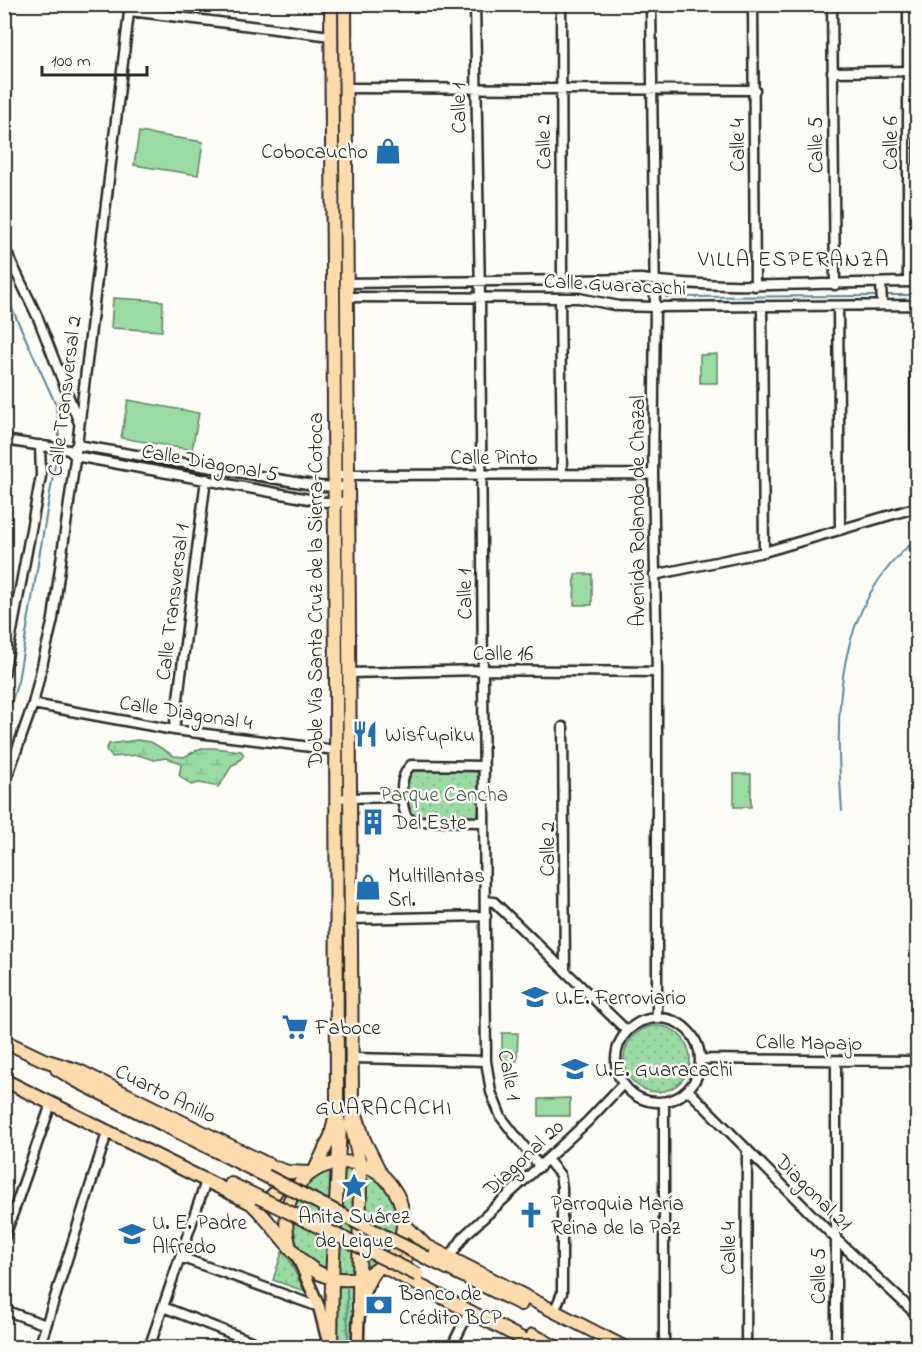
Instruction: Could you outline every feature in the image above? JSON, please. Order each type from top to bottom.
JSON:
[{"type":"highway","name":"Doble Vía Santa Cruz de la Sierra-Cotoca","points":[[289,1244],[286,1231],[289,1203],[298,1185],[313,1172],[331,1136],[337,1108],[331,4]]},
{"type":"highway","name":"Doble Vía Santa Cruz de la Sierra-Cotoca","points":[[345,4],[352,1102],[364,1140],[382,1176]]},
{"type":"highway","points":[[4,1041],[44,1060],[75,1080],[269,1172],[427,1258],[615,1347]]},
{"type":"highway","points":[[4,1080],[206,1181],[255,1200],[268,1200],[277,1191],[279,1178],[269,1172]]},
{"type":"highway","points":[[26,1090],[69,1105],[255,1200],[557,1347]]},
{"type":"highway","points":[[352,1102],[351,1124],[360,1164],[358,1309]]},
{"type":"highway","points":[[330,1347],[340,1128],[337,1108]]},
{"type":"highway","points":[[255,1200],[297,1255],[308,1266],[332,1278],[345,1281],[358,1279],[380,1268],[398,1246],[404,1224],[400,1200],[392,1186],[382,1176],[360,1164],[339,1162],[313,1172],[269,1172]]},
{"type":"highway","points":[[404,1224],[424,1245],[626,1347]]},
{"type":"highway","points":[[416,1278],[408,1278],[405,1272],[405,1259],[412,1249],[424,1245]]},
{"type":"highway","points":[[380,1268],[416,1278],[524,1344],[540,1347]]},
{"type":"main road","points":[[297,1255],[319,1307],[330,1347]]},
{"type":"main road","points":[[358,1347],[358,1309],[368,1283],[380,1268]]},
{"type":"street","name":"Calle 1","points":[[476,4],[475,89],[480,281],[486,1061],[491,1092],[501,1117],[540,1167]]},
{"type":"street","name":"Calle 2","points":[[561,4],[562,280]]},
{"type":"street","name":"Avenida Rolando de Chazal","points":[[651,4],[655,281],[653,474],[657,672],[657,1017]]},
{"type":"street","name":"Calle 4","points":[[753,4],[755,286]]},
{"type":"street","name":"Calle 5","points":[[832,4],[835,285]]},
{"type":"street","name":"Calle 6","points":[[908,4],[913,71],[908,282]]},
{"type":"street","points":[[130,8],[331,36]]},
{"type":"street","name":"Calle Transversal 2","points":[[4,786],[33,704],[53,619],[72,450],[80,423],[130,8]]},
{"type":"street","points":[[832,72],[913,71]]},
{"type":"street","points":[[345,88],[754,90]]},
{"type":"street","points":[[4,247],[42,326],[80,423]]},
{"type":"street","name":"Calle Guaracachi","points":[[346,283],[641,279],[755,286],[918,282]]},
{"type":"street","points":[[881,284],[882,305]]},
{"type":"street","name":"Calle Guaracachi","points":[[347,297],[579,298],[619,306],[655,308],[916,305]]},
{"type":"street","points":[[560,298],[562,475]]},
{"type":"street","points":[[654,574],[764,552],[917,507],[916,305]]},
{"type":"street","points":[[762,306],[764,552]]},
{"type":"street","points":[[838,306],[840,529]]},
{"type":"street","name":"Calle Diagonal 5","points":[[4,440],[72,450],[206,479],[334,503],[348,502]]},
{"type":"street","name":"Calle Transversal 2","points":[[4,674],[41,476],[40,445]]},
{"type":"street","name":"Calle Diagonal 5","points":[[72,450],[334,481]]},
{"type":"street","name":"Calle Pinto","points":[[334,481],[481,474],[653,474]]},
{"type":"street","name":"Calle Transversal 1","points":[[174,730],[206,479]]},
{"type":"street","name":"Calle 16","points":[[349,673],[483,670],[657,672]]},
{"type":"street","name":"Calle Diagonal 4","points":[[33,704],[174,730],[335,750]]},
{"type":"street","name":"Calle 2","points":[[563,727],[565,970]]},
{"type":"street","points":[[484,766],[411,765],[406,769],[401,797],[406,816],[413,821],[484,822]]},
{"type":"street","points":[[335,798],[401,797]]},
{"type":"street","points":[[486,901],[494,902],[627,1031]]},
{"type":"street","points":[[351,919],[486,916]]},
{"type":"street","points":[[657,1017],[668,1018],[687,1029],[694,1037],[701,1059],[695,1081],[688,1090],[681,1096],[664,1102],[641,1099],[631,1093],[623,1084],[617,1071],[616,1057],[619,1043],[627,1031],[646,1019],[657,1017]]},
{"type":"street","points":[[352,1058],[486,1061]]},
{"type":"street","name":"Calle Mapajo","points":[[701,1059],[918,1061]]},
{"type":"street","name":"Calle 5","points":[[836,1061],[836,1347]]},
{"type":"street","name":"Diagonal 20","points":[[449,1258],[465,1235],[540,1167],[623,1084]]},
{"type":"street","name":"Diagonal 21","points":[[688,1090],[836,1239],[918,1316]]},
{"type":"street","points":[[663,1347],[664,1102]]},
{"type":"street","points":[[4,1239],[51,1104]]},
{"type":"street","points":[[39,1347],[107,1133]]},
{"type":"street","name":"Calle 4","points":[[746,1347],[747,1149]]},
{"type":"street","points":[[547,1160],[560,1175],[561,1187],[562,1293],[554,1312]]},
{"type":"street","points":[[149,1347],[206,1181]]},
{"type":"street","points":[[180,1257],[319,1307]]},
{"type":"street","points":[[163,1307],[269,1347]]},
{"type":"street","points":[[4,1310],[46,1324]]},
{"type":"street","points":[[451,1347],[470,1310]]},
{"type":"green space","points":[[139,132],[203,142],[198,175],[134,165]]},
{"type":"green space","points":[[113,298],[163,301],[162,331],[111,328]]},
{"type":"green space","points":[[717,354],[717,383],[700,383],[700,355]]},
{"type":"green space","points":[[128,400],[199,413],[192,450],[121,438]]},
{"type":"green space","points":[[575,574],[592,574],[592,605],[574,605]]},
{"type":"green space","points":[[137,740],[151,742],[174,756],[184,757],[201,748],[241,751],[244,755],[232,765],[218,787],[200,783],[191,785],[179,775],[181,766],[179,762],[166,758],[154,760],[138,755],[112,757],[106,750],[109,744]]},
{"type":"green space","name":"Parque Cancha","points":[[472,769],[480,775],[480,813],[475,818],[413,817],[407,811],[408,776],[412,771]]},
{"type":"green space","points":[[734,774],[751,774],[751,807],[734,807]]},
{"type":"green space","points":[[650,1026],[664,1026],[676,1031],[685,1040],[690,1059],[688,1072],[681,1083],[664,1092],[650,1092],[638,1087],[629,1078],[624,1066],[624,1052],[629,1040],[638,1031]]},
{"type":"green space","points":[[502,1033],[518,1033],[517,1061],[502,1061]]},
{"type":"green space","points":[[570,1098],[570,1116],[539,1116],[539,1099]]},
{"type":"green space","points":[[344,1168],[357,1170],[352,1274],[336,1273]]},
{"type":"green space","points":[[335,1170],[327,1270],[301,1250],[294,1235],[292,1219],[295,1202],[302,1188],[317,1176]]},
{"type":"green space","points":[[365,1173],[377,1180],[393,1201],[397,1214],[397,1227],[395,1240],[389,1252],[379,1262],[362,1271]]},
{"type":"green space","points":[[282,1252],[286,1253],[304,1291],[273,1280]]},
{"type":"green space","points":[[336,1284],[353,1286],[353,1347],[336,1348]]},
{"type":"waterway","points":[[4,291],[56,405],[58,446]]},
{"type":"waterway","points":[[887,295],[918,295]]},
{"type":"waterway","points":[[666,297],[876,296]]},
{"type":"waterway","points":[[4,726],[18,681],[57,452]]},
{"type":"waterway","points":[[842,811],[840,699],[845,663],[854,628],[869,596],[890,565],[918,538]]},
{"type":"waterway","points":[[347,1289],[348,1348]]},
{"type":"place","name":"Cobocaucho","points":[[388,151]]},
{"type":"place","name":"Wisfupiku","points":[[365,734]]},
{"type":"place","name":"Del Este","points":[[373,822]]},
{"type":"place","name":"Multillantas Srl.","points":[[368,887]]},
{"type":"place","name":"U.E. Ferroviario","points":[[535,997]]},
{"type":"place","name":"Faboce","points":[[295,1027]]},
{"type":"place","name":"U.E. Guaracachi","points":[[575,1069]]},
{"type":"place","name":"Anita Suárez de Leigue","points":[[354,1186]]},
{"type":"place","name":"Parroquia María Reina de la Paz","points":[[531,1215]]},
{"type":"place","name":"U. E. Padre Alfredo","points":[[132,1234]]},
{"type":"place","name":"Banco de Crédito BCP","points":[[379,1305]]},
{"type":"district","name":"VILLA ESPERANZA","points":[[794,258]]},
{"type":"district","name":"GUARACACHI","points":[[384,1106]]}]
